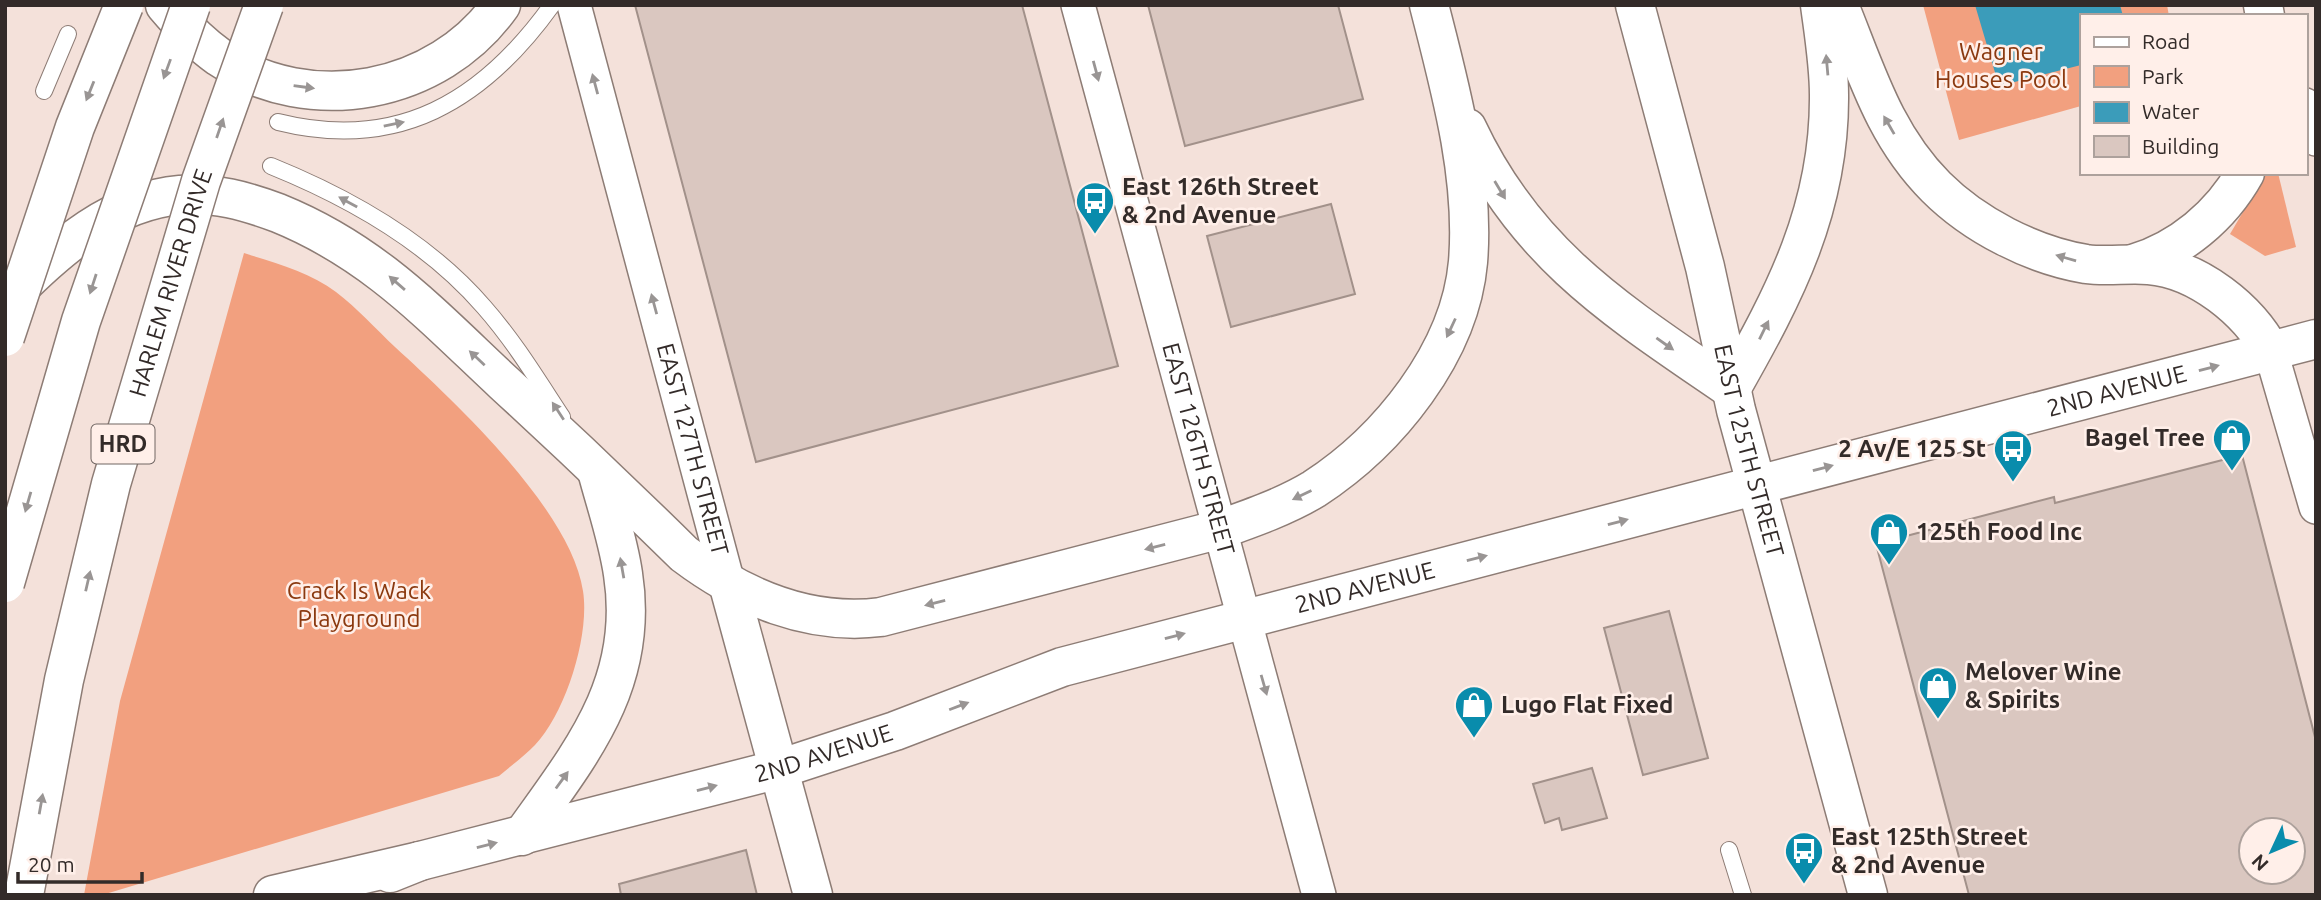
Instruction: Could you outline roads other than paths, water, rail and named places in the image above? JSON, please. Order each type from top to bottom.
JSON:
[{"type":"main road","points":[[5,337],[75,127],[124,5]]},
{"type":"main road","points":[[165,5],[196,39],[244,71],[293,86],[349,91],[400,82],[443,60],[475,35],[501,5]]},
{"type":"main road","points":[[5,583],[81,321],[191,5]]},
{"type":"main road","name":"HARLEM RIVER DRIVE","points":[[24,895],[65,680],[111,484],[201,181],[264,5]]},
{"type":"main road","points":[[5,305],[42,265],[64,247],[87,230],[132,206],[153,199],[201,194],[255,204],[319,232],[385,272],[596,468],[684,554],[755,597],[807,614],[867,619],[1222,530],[1312,490],[1364,449],[1413,394],[1454,324],[1468,262],[1469,216],[1449,84],[1429,5]]},
{"type":"main road","name":"EAST 125TH STREET","points":[[1635,5],[1702,254],[1731,389],[1868,895]]},
{"type":"main road","points":[[1449,84],[1485,165],[1532,233],[1563,265],[1629,319],[1731,389],[1762,335],[1801,252],[1821,189],[1829,93],[1820,5]]},
{"type":"main road","points":[[1839,5],[1870,87],[1894,134],[1929,180],[1955,204],[2003,234],[2061,257],[2107,266],[2133,264],[2169,269],[2206,286],[2245,317],[2271,352]]},
{"type":"main road","points":[[2133,264],[2161,253],[2198,228],[2219,211],[2244,175]]},
{"type":"main road","name":"2ND AVENUE","points":[[420,861],[779,769],[895,731],[1062,667],[2316,339]]},
{"type":"main road","points":[[522,836],[597,726],[609,702],[622,651],[626,622],[623,574],[596,468]]},
{"type":"main road","name":"EAST 127TH STREET","points":[[728,583],[813,895]]},
{"type":"main road","points":[[272,895],[420,861]]},
{"type":"main road","points":[[351,895],[382,877],[420,861]]},
{"type":"street","name":"EAST 127TH STREET","points":[[574,5],[728,583]]},
{"type":"street","name":"EAST 126TH STREET","points":[[1078,5],[1319,895]]},
{"type":"street","points":[[2307,111],[2316,139]]},
{"type":"street","points":[[2271,352],[2316,507]]},
{"type":"lane","points":[[278,122],[317,130],[355,129],[403,123],[432,113],[456,102],[480,85],[517,48],[552,5]]},
{"type":"lane","points":[[44,91],[68,34]]},
{"type":"lane","points":[[271,166],[311,182],[384,223],[421,249],[453,277],[482,305],[514,344],[596,468]]},
{"type":"lane","points":[[1730,849],[1742,895]]},
{"type":"water","points":[[1975,5],[2120,5],[2122,14],[2080,14],[2080,65],[1999,86]]},
{"type":"place","name":"East 126th Street & 2nd Avenue","points":[[1095,235]]},
{"type":"place","name":"Bagel Tree","points":[[2232,472]]},
{"type":"place","name":"2 Av/E 125 St","points":[[2013,483]]},
{"type":"place","name":"125th Food Inc","points":[[1889,566]]},
{"type":"place","name":"Melover Wine & Spirits","points":[[1938,720]]},
{"type":"place","name":"Lugo Flat Fixed","points":[[1474,739]]},
{"type":"place","name":"East 125th Street & 2nd Avenue","points":[[1804,885]]},
{"type":"park label","name":"Wagner Houses Pool","points":[[2001,66]]},
{"type":"park label","name":"Crack Is Wack Playground","points":[[359,605]]}]
